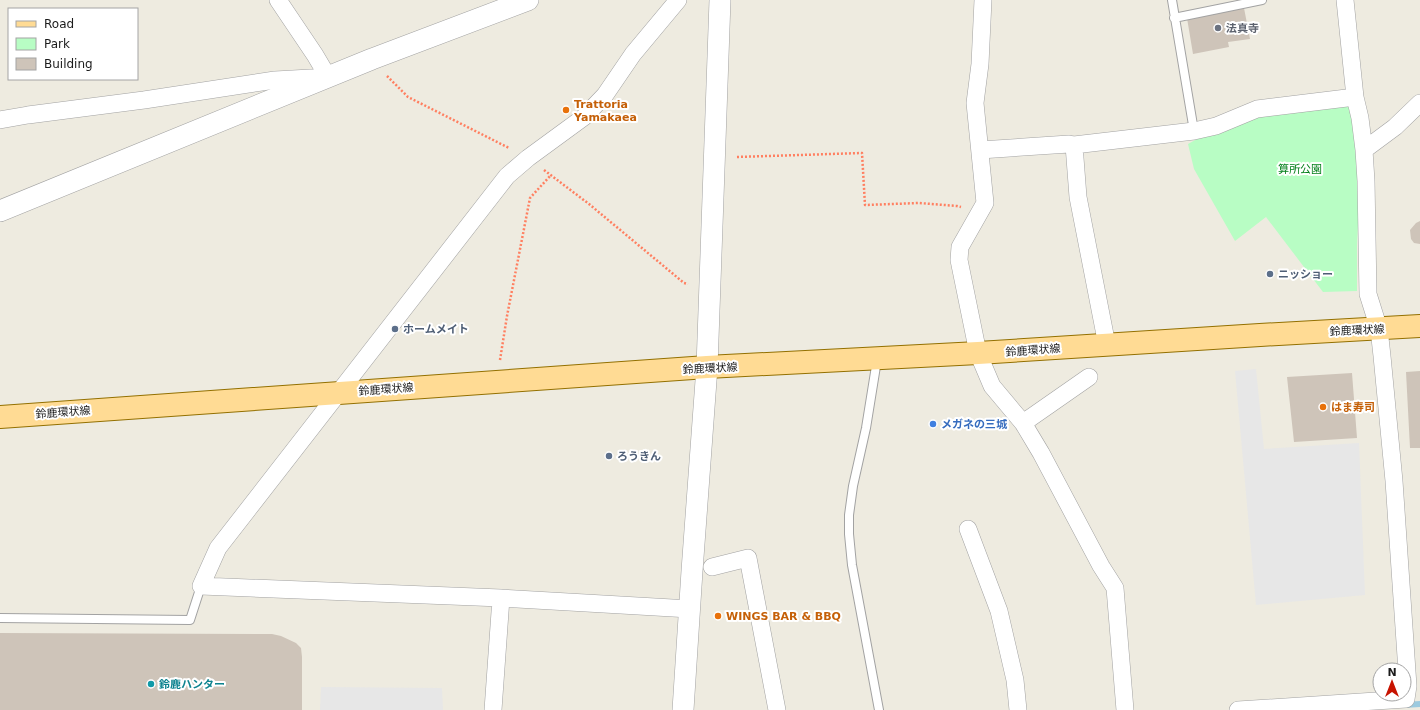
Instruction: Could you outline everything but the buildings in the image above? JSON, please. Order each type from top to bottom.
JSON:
[{"type":"main road","name":"鈴鹿環状線","points":[[0,417],[707,367],[877,359],[1420,326]]},
{"type":"street","points":[[278,0],[328,77]]},
{"type":"street","points":[[0,211],[328,77],[528,0]]},
{"type":"street","points":[[678,0],[633,54],[604,95],[584,117],[528,158],[507,176],[218,548],[201,586],[501,598],[690,609]]},
{"type":"street","points":[[683,710],[707,367],[720,0]]},
{"type":"street","points":[[983,0],[980,64],[974,102],[985,203],[960,247],[959,260],[978,353],[992,386],[1023,423],[1041,453],[1101,566],[1115,588],[1125,710]]},
{"type":"street","points":[[1238,710],[1406,699],[1414,686],[1379,329],[1368,294],[1364,150],[1360,118],[1355,97],[1345,0]]},
{"type":"street","points":[[0,120],[274,80],[328,77]]},
{"type":"street","points":[[980,150],[1069,144],[1074,145],[1194,131],[1216,126],[1257,109],[1355,97]]},
{"type":"street","points":[[1364,150],[1395,127],[1420,104]]},
{"type":"street","points":[[1074,145],[1078,197],[1107,345]]},
{"type":"street","points":[[1023,423],[1089,377]]},
{"type":"street","points":[[968,529],[999,611],[1014,680],[1018,710]]},
{"type":"street","points":[[712,567],[748,558],[777,710]]},
{"type":"street","points":[[493,710],[501,598]]},
{"type":"lane","points":[[1172,0],[1194,131]]},
{"type":"lane","points":[[1174,18],[1262,0]]},
{"type":"lane","points":[[877,359],[866,428],[853,486],[849,515],[849,534],[855,580],[879,710]]},
{"type":"lane","points":[[0,618],[190,620],[201,586]]},
{"type":"path","points":[[737,157],[862,153],[865,205],[918,203],[957,206],[979,214]]},
{"type":"path","points":[[497,382],[507,316],[530,198],[551,175]]},
{"type":"green space","name":"算所公園","points":[[1349,104],[1354,107],[1359,203],[1357,291],[1323,292],[1266,217],[1235,241],[1194,169],[1188,144],[1204,135],[1259,113]]},
{"type":"shaded area","points":[[1256,369],[1264,449],[1359,443],[1365,595],[1256,605],[1235,371]]},
{"type":"shaded area","points":[[321,687],[442,688],[443,710],[320,710]]},
{"type":"waterway","points":[[1404,705],[1420,704]]},
{"type":"place","name":"法真寺","points":[[1218,28]]},
{"type":"place","name":"Trattoria Yamakaea","points":[[566,110]]},
{"type":"place","name":"ニッショー","points":[[1270,274]]},
{"type":"place","name":"ホームメイト","points":[[395,329]]},
{"type":"place","name":"はま寿司","points":[[1323,407]]},
{"type":"place","name":"メガネの三城","points":[[933,424]]},
{"type":"place","name":"ろうきん","points":[[609,456]]},
{"type":"place","name":"WINGS BAR & BBQ","points":[[718,616]]},
{"type":"place","name":"鈴鹿ハンター","points":[[151,684]]}]
